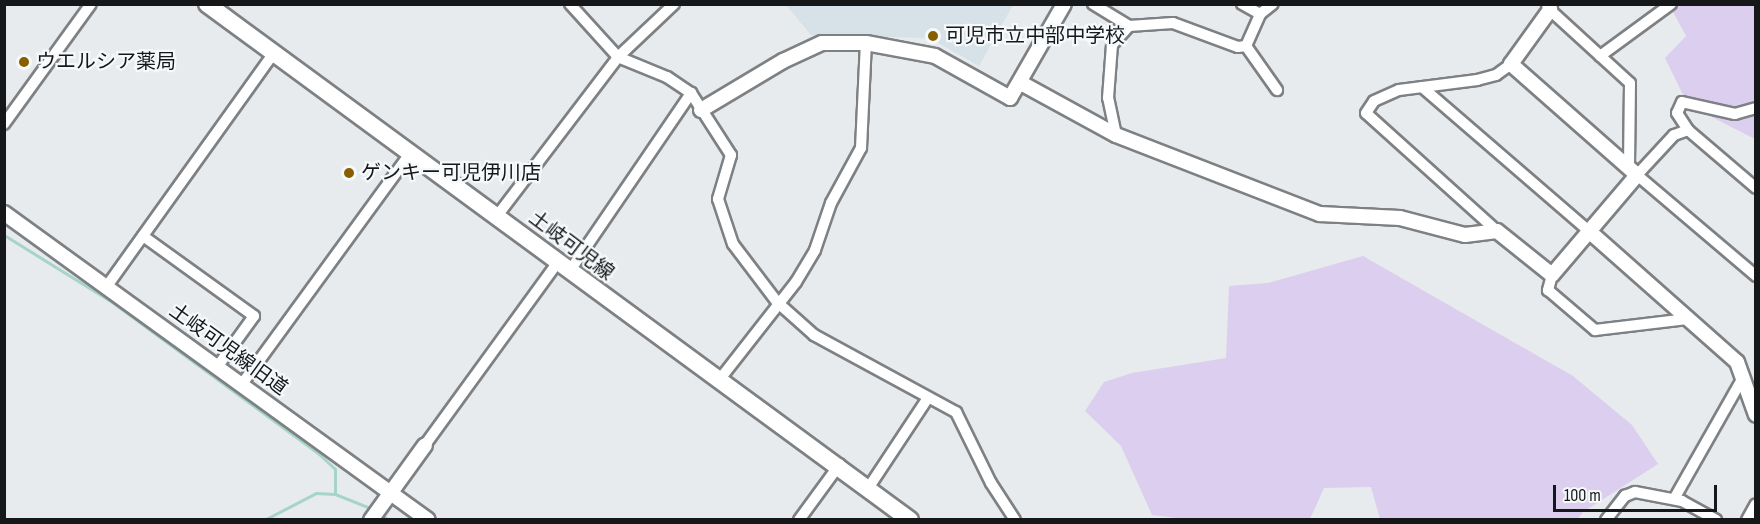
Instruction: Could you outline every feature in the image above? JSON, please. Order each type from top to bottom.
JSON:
[{"type":"main road","name":"土岐可児線","points":[[207,4],[497,216],[563,267],[840,464],[910,519]]},
{"type":"street","points":[[4,124],[91,4]]},
{"type":"street","points":[[570,4],[618,57],[667,77],[691,93],[731,155],[718,199],[732,244],[777,302],[814,334],[956,412],[991,483],[1015,519]]},
{"type":"street","points":[[497,216],[618,57],[674,4]]},
{"type":"street","points":[[701,110],[783,61],[822,43],[866,43],[935,56],[1010,98],[1021,83],[1064,4]]},
{"type":"street","points":[[1093,4],[1129,26],[1173,24],[1238,47],[1246,46]]},
{"type":"street","points":[[1242,4],[1260,14]]},
{"type":"street","points":[[1246,46],[1260,14],[1273,4]]},
{"type":"street","points":[[1600,56],[1671,4]]},
{"type":"street","points":[[1552,275],[1497,231],[1369,119],[1367,108],[1374,101],[1399,90],[1477,80],[1496,75],[1511,64],[1549,7],[1631,87],[1633,171]]},
{"type":"street","points":[[1116,135],[1108,98],[1112,45],[1129,26]]},
{"type":"street","points":[[720,379],[777,302],[796,282],[815,250],[831,203],[861,148],[865,120],[866,43]]},
{"type":"street","points":[[1246,46],[1276,90]]},
{"type":"street","points":[[107,286],[274,53]]},
{"type":"street","points":[[1511,64],[1755,276]]},
{"type":"street","points":[[1021,83],[1116,135],[1320,214],[1400,218],[1465,235],[1497,231]]},
{"type":"street","points":[[1422,87],[1737,362],[1755,415]]},
{"type":"street","points":[[371,519],[425,445],[563,267],[691,93]]},
{"type":"street","points":[[1755,108],[1735,114],[1682,102],[1677,112],[1688,130],[1755,188]]},
{"type":"street","points":[[1687,319],[1594,330],[1548,290],[1552,275],[1590,232],[1633,171],[1674,135],[1688,130]]},
{"type":"street","points":[[242,384],[410,154]]},
{"type":"street","name":"土岐可児線旧道","points":[[4,213],[218,366],[387,497],[429,519]]},
{"type":"street","points":[[143,236],[254,316],[218,366]]},
{"type":"street","points":[[1674,499],[1742,381]]},
{"type":"street","points":[[869,487],[928,398]]},
{"type":"street","points":[[799,519],[840,464]]},
{"type":"street","points":[[1606,519],[1625,496],[1635,492],[1674,499],[1716,519]]},
{"type":"street","points":[[1747,519],[1755,504]]},
{"type":"shaded area","name":"可児市立中部中学校","points":[[786,5],[1013,5],[979,66],[929,38],[811,35]]},
{"type":"shaded area","points":[[1678,5],[1755,5],[1755,139],[1688,105],[1665,58],[1686,36],[1672,10]]},
{"type":"shaded area","points":[[1363,256],[1573,376],[1632,425],[1658,464],[1583,512],[1578,519],[1380,519],[1371,487],[1324,488],[1310,519],[1193,520],[1152,515],[1121,446],[1085,411],[1104,382],[1132,373],[1226,358],[1229,286],[1268,283]]},
{"type":"waterway","points":[[4,235],[112,302],[319,454],[335,469],[335,494],[375,510]]},
{"type":"waterway","points":[[264,520],[316,493],[335,494]]},
{"type":"waterway","points":[[380,514],[389,520]]},
{"type":"place","name":"可児市立中部中学校","points":[[933,36]]},
{"type":"place","name":"ウエルシア薬局","points":[[24,62]]},
{"type":"place","name":"ゲンキー可児伊川店","points":[[349,173]]}]
